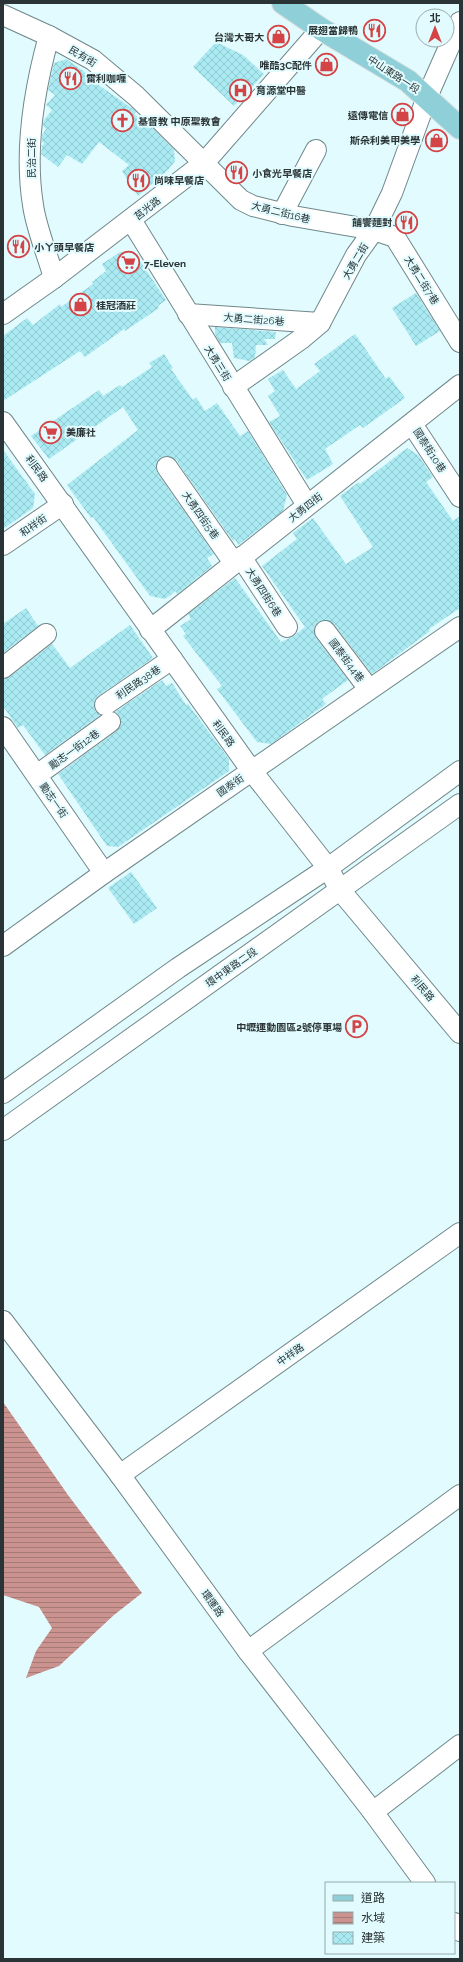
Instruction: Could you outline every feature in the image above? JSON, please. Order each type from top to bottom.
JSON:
[{"type":"main road","name":"中山東路一段","points":[[283,3],[322,29],[408,81],[460,128]]},
{"type":"street","name":"民有街","points":[[3,15],[49,36],[93,60],[136,96],[204,163]]},
{"type":"street","name":"大勇二街","points":[[233,388],[301,339],[320,323],[356,255],[374,230],[392,193],[427,97],[460,22]]},
{"type":"street","name":"莒光路","points":[[3,314],[54,278],[204,163],[322,29]]},
{"type":"street","name":"民治二街","points":[[49,36],[42,60],[33,112],[30,152],[33,206],[54,278]]},
{"type":"street","points":[[282,214],[316,150]]},
{"type":"street","name":"大勇二街16巷","points":[[204,163],[241,200],[252,206],[282,214],[374,230]]},
{"type":"street","name":"大勇三街","points":[[131,220],[233,388],[307,505]]},
{"type":"street","name":"大勇二街7巷","points":[[374,230],[395,237],[460,342]]},
{"type":"street","name":"大勇二街26巷","points":[[188,314],[320,323]]},
{"type":"street","name":"大勇四街","points":[[150,630],[460,385]]},
{"type":"street","name":"利民路","points":[[3,422],[63,504],[150,630],[251,770],[328,868],[340,890],[460,1033]]},
{"type":"street","name":"國泰街10巷","points":[[412,424],[460,497]]},
{"type":"street","name":"大勇四街5巷","points":[[167,467],[237,560]]},
{"type":"street","name":"和祥街","points":[[3,545],[63,504]]},
{"type":"street","name":"大勇四街6巷","points":[[237,560],[287,627]]},
{"type":"street","name":"國泰街","points":[[3,946],[251,770],[460,627]]},
{"type":"street","name":"國泰街44巷","points":[[325,631],[369,689]]},
{"type":"street","points":[[3,668],[46,634]]},
{"type":"street","name":"利民路38巷","points":[[107,714],[172,659]]},
{"type":"street","name":"勵志一街12巷","points":[[37,776],[107,714]]},
{"type":"street","name":"勵志一街","points":[[3,727],[104,873]]},
{"type":"street","points":[[3,1093],[178,968],[328,868],[460,771]]},
{"type":"street","name":"環中東路二段","points":[[3,1130],[460,804]]},
{"type":"street","name":"中祥路","points":[[120,1475],[460,1233]]},
{"type":"street","name":"環運路","points":[[3,1321],[120,1475],[248,1652],[373,1812],[424,1882]]},
{"type":"street","points":[[248,1652],[460,1495]]},
{"type":"street","points":[[373,1812],[460,1744]]},
{"type":"water","points":[[3,1402],[68,1495],[142,1593],[114,1615],[59,1666],[26,1678],[36,1651],[52,1628],[39,1607],[3,1595]]},
{"type":"building","points":[[216,42],[243,55],[264,74],[234,106],[193,67]]},
{"type":"building","points":[[66,59],[92,77],[90,79],[133,109],[136,112],[134,114],[150,126],[174,150],[175,161],[168,170],[138,196],[122,171],[129,165],[99,142],[82,164],[67,155],[58,167],[41,154],[44,143],[42,141],[42,135],[46,129],[43,126],[44,120],[52,110],[46,105],[55,95],[48,90],[54,63]]},
{"type":"building","points":[[120,252],[134,252],[166,300],[158,306],[159,308],[125,331],[124,329],[85,357],[80,351],[3,401],[3,336],[27,318],[33,325],[60,304],[61,307],[93,284],[92,282],[106,271],[102,264]]},
{"type":"building","points":[[416,293],[440,331],[416,346],[392,308]]},
{"type":"building","points":[[215,327],[276,332],[275,339],[264,339],[268,345],[256,345],[255,357],[250,361],[234,358],[232,343],[220,343],[215,334]]},
{"type":"building","points":[[355,334],[386,379],[389,376],[405,398],[363,428],[360,425],[325,449],[333,464],[307,480],[269,422],[280,416],[268,396],[275,391],[268,379],[283,370],[296,389],[320,371],[314,364]]},
{"type":"building","points":[[164,354],[173,368],[171,369],[193,400],[196,397],[205,411],[217,403],[240,436],[248,431],[287,495],[283,511],[238,545],[235,539],[233,541],[176,460],[166,456],[160,458],[156,468],[158,474],[214,554],[207,558],[212,566],[177,594],[176,591],[165,599],[150,596],[93,517],[91,518],[67,485],[138,430],[123,407],[49,459],[31,436],[99,390],[103,396],[120,385],[122,387],[152,367],[149,363]]},
{"type":"building","points":[[407,448],[418,455],[433,477],[426,482],[453,521],[460,516],[460,608],[429,629],[430,631],[372,674],[334,624],[324,620],[318,622],[314,627],[316,638],[348,680],[322,699],[326,704],[271,744],[257,742],[217,689],[222,686],[183,636],[186,634],[180,626],[191,619],[188,614],[235,578],[281,642],[294,636],[305,627],[262,566],[297,539],[293,533],[313,518],[346,564],[373,547],[340,496],[359,482],[360,484]]},
{"type":"building","points":[[3,450],[35,494],[33,508],[3,529]]},
{"type":"building","points":[[26,608],[38,626],[3,653],[3,624]]},
{"type":"building","points":[[130,625],[153,658],[98,696],[95,700],[94,706],[95,711],[100,715],[45,755],[23,725],[18,728],[3,706],[3,679],[10,677],[52,644],[70,668]]},
{"type":"building","points":[[162,680],[166,686],[172,683],[186,705],[188,704],[229,759],[229,771],[118,847],[107,846],[58,774],[117,731],[120,727],[121,721],[115,712]]},
{"type":"building","points":[[131,872],[157,908],[134,924],[108,888]]},
{"type":"place","name":"展翅當歸鴨","points":[[374,30]]},
{"type":"place","name":"台灣大哥大","points":[[279,37]]},
{"type":"place","name":"唯酷3C配件","points":[[327,65]]},
{"type":"place","name":"雷利咖喱","points":[[71,78]]},
{"type":"place","name":"育源堂中醫","points":[[240,90]]},
{"type":"place","name":"遠傳電信","points":[[403,115]]},
{"type":"place","name":"基督教 中原聖教會","points":[[123,121]]},
{"type":"place","name":"斯朵利美甲美學","points":[[436,140]]},
{"type":"place","name":"小食光早餐店","points":[[237,173]]},
{"type":"place","name":"尚味早餐店","points":[[139,180]]},
{"type":"place","name":"餔饗麵對","points":[[407,222]]},
{"type":"place","name":"小ㄚ頭早餐店","points":[[19,247]]},
{"type":"place","name":"7-Eleven","points":[[128,263]]},
{"type":"place","name":"桂冠酒莊","points":[[81,305]]},
{"type":"place","name":"美廉社","points":[[51,432]]},
{"type":"place","name":"中壢運動園區2號停車場","points":[[357,1027]]}]
